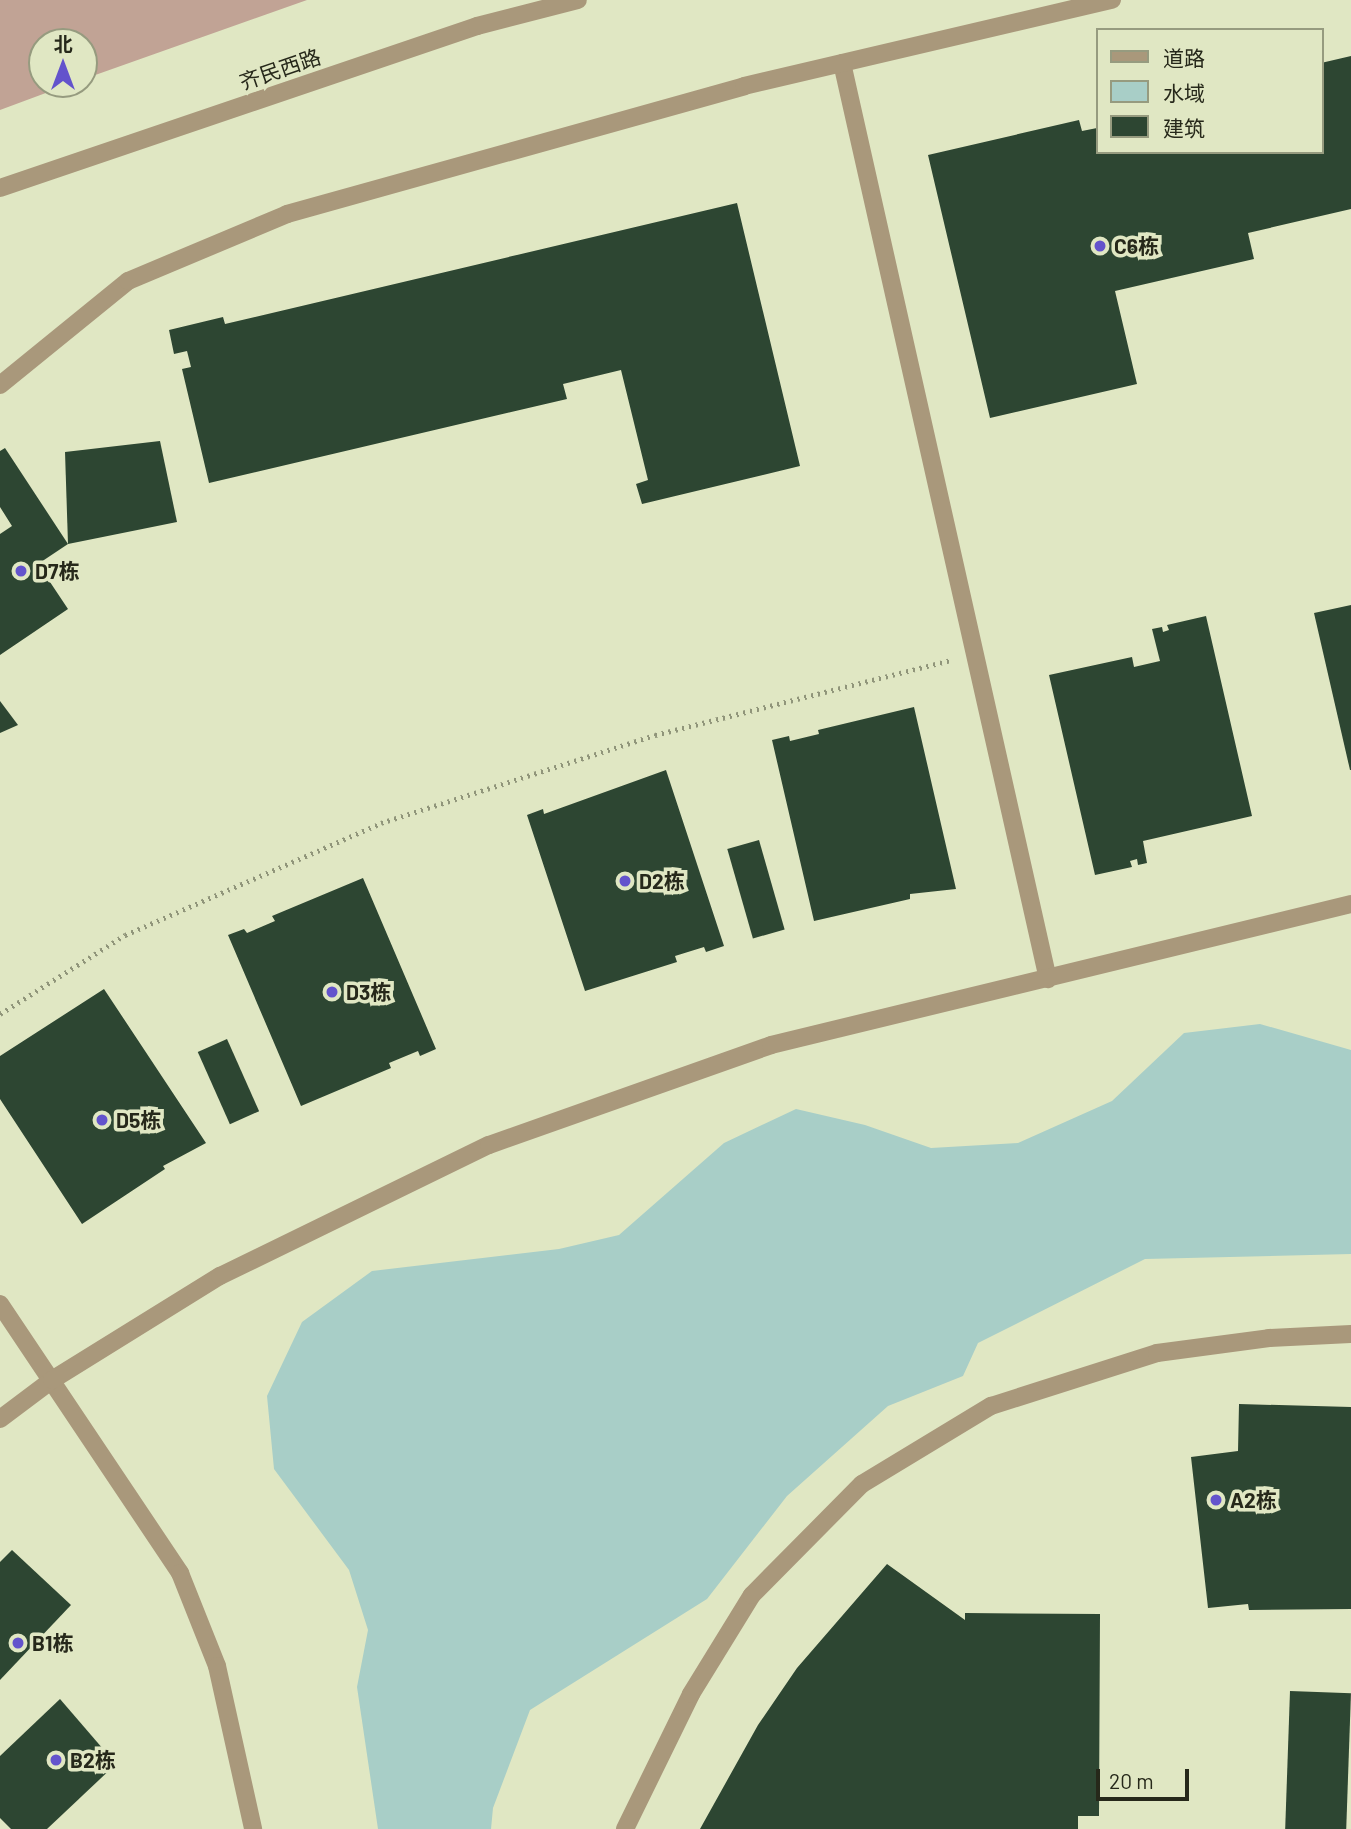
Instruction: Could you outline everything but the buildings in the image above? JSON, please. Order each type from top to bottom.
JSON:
[{"type":"street","name":"齐民西路","points":[[0,188],[477,26],[578,0]]},
{"type":"street","points":[[0,385],[128,281],[287,214],[744,86],[1112,0]]},
{"type":"street","points":[[842,63],[972,655],[1048,979]]},
{"type":"street","points":[[0,1419],[52,1380],[219,1276],[489,1145],[771,1045],[1351,904]]},
{"type":"street","points":[[0,1304],[180,1573],[217,1666],[254,1829]]},
{"type":"street","points":[[625,1829],[691,1694],[751,1595],[862,1484],[990,1406],[1157,1353],[1269,1338],[1351,1334]]},
{"type":"path","points":[[0,1014],[125,935],[381,823],[655,735],[972,655]]},
{"type":"shaded area","points":[[0,0],[307,0],[98,74],[98,28],[28,28],[28,98],[32,98],[0,110]]},
{"type":"water","points":[[1260,1024],[1351,1050],[1351,1254],[1145,1259],[978,1343],[963,1376],[888,1406],[787,1496],[707,1599],[530,1710],[493,1808],[491,1829],[378,1829],[357,1687],[368,1630],[349,1570],[274,1469],[267,1396],[302,1322],[372,1271],[559,1249],[619,1235],[724,1143],[796,1109],[865,1125],[931,1148],[1018,1143],[1112,1101],[1184,1033]]},
{"type":"place","name":"C6栋","points":[[1100,246]]},
{"type":"place","name":"D7栋","points":[[21,571]]},
{"type":"place","name":"D2栋","points":[[625,881]]},
{"type":"place","name":"D3栋","points":[[332,992]]},
{"type":"place","name":"D5栋","points":[[102,1120]]},
{"type":"place","name":"A2栋","points":[[1216,1500]]},
{"type":"place","name":"B1栋","points":[[18,1643]]},
{"type":"place","name":"B2栋","points":[[56,1760]]}]
